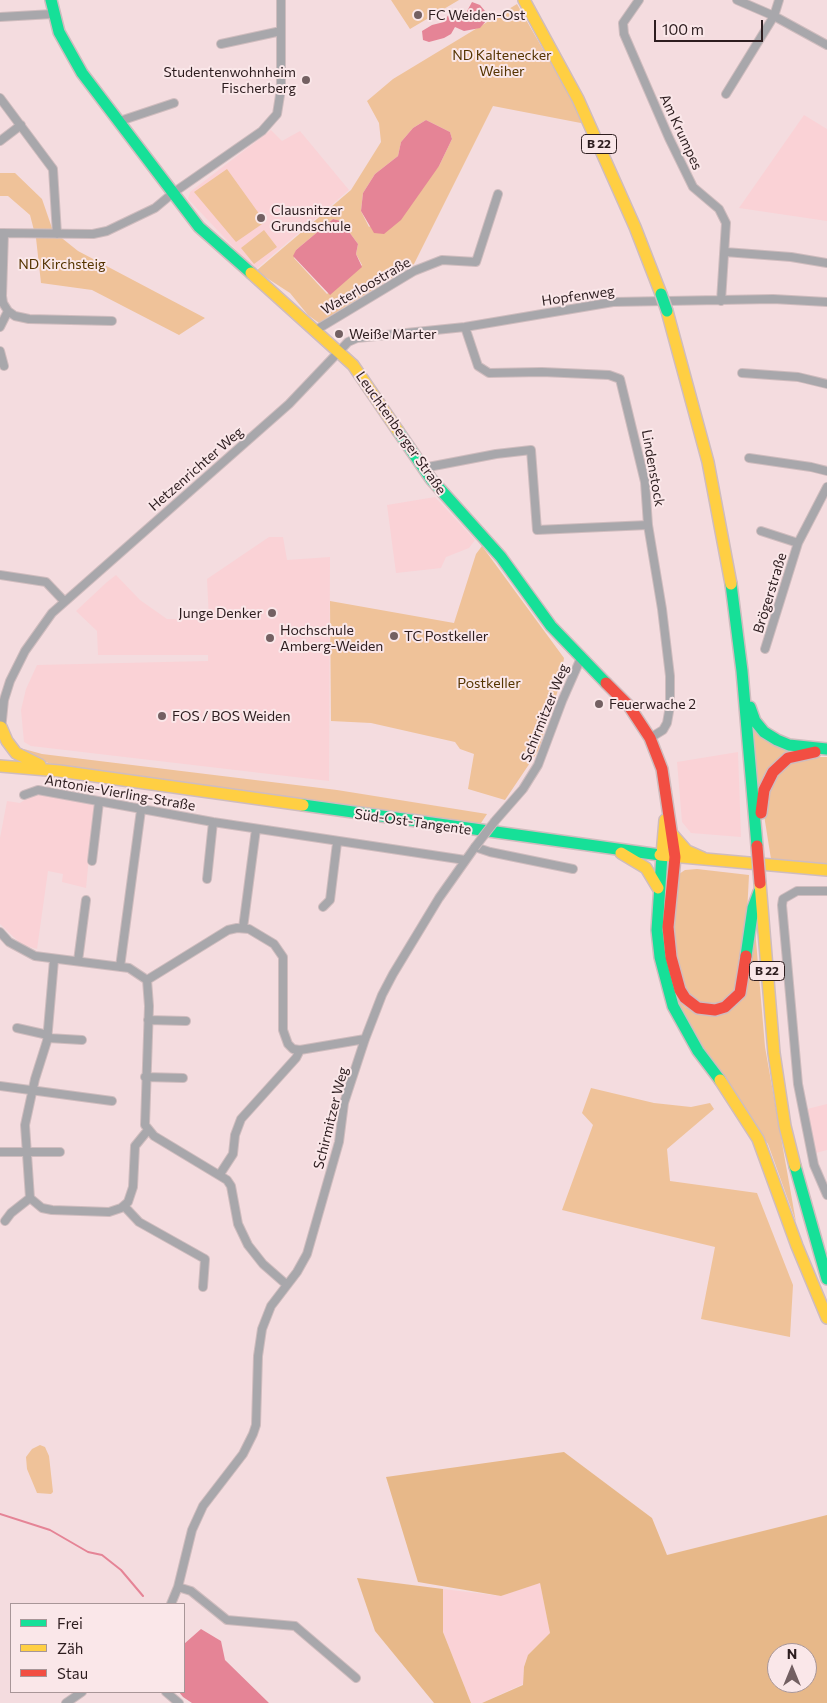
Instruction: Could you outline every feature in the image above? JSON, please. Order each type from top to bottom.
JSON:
[{"type":"main road","name":"Leuchtenberger Straße","points":[[51,0],[53,14],[63,41],[82,73],[199,227],[222,250],[339,350],[364,379],[423,468],[501,557],[551,626],[629,706],[650,738],[662,769],[675,857],[668,927],[671,957],[680,990],[685,998],[698,1008],[715,1010],[725,1007],[740,993],[753,908],[760,886]]},
{"type":"main road","name":"B 22","points":[[524,0],[578,99],[635,227],[661,294],[708,462],[727,557],[742,672],[774,1053],[785,1126],[803,1201],[827,1279]]},
{"type":"main road","name":"B 22","points":[[742,672],[755,721],[764,732],[789,744],[827,749]]},
{"type":"main road","points":[[1,727],[7,741],[16,753],[25,759],[59,771]]},
{"type":"main road","name":"B 22","points":[[757,841],[764,790],[773,772],[788,758],[827,749]]},
{"type":"main road","name":"Süd-Ost-Tangente","points":[[0,766],[59,771],[662,856],[827,870]]},
{"type":"main road","name":"Leuchtenberger Straße","points":[[666,793],[658,889],[657,930],[660,958],[673,1006],[698,1052],[748,1120],[758,1139],[775,1188],[827,1318]]},
{"type":"main road","points":[[672,834],[687,851],[712,861]]},
{"type":"main road","points":[[615,849],[646,868],[658,889]]},
{"type":"street","points":[[112,321],[29,320],[15,316],[8,311],[3,303],[2,296],[2,233],[92,234],[107,231],[155,208],[173,193],[262,131],[277,114],[281,89],[281,0]]},
{"type":"street","name":"Am Krumpes","points":[[639,0],[623,23],[624,34],[668,138],[693,187],[719,209],[726,223],[721,301]]},
{"type":"street","points":[[738,0],[774,16],[827,45]]},
{"type":"street","points":[[726,94],[774,16],[779,0]]},
{"type":"street","points":[[0,17],[53,14]]},
{"type":"street","points":[[222,44],[281,31]]},
{"type":"street","points":[[0,98],[53,169],[56,234]]},
{"type":"street","points":[[120,121],[174,103]]},
{"type":"street","points":[[0,141],[21,125]]},
{"type":"street","name":"Waterloostraße","points":[[316,330],[414,271],[442,260],[476,262],[498,194]]},
{"type":"street","points":[[725,252],[791,257],[827,263]]},
{"type":"street","name":"Hopfenweg","points":[[339,350],[348,342],[357,338],[465,327],[613,302],[773,299],[827,302]]},
{"type":"street","points":[[0,327],[8,311]]},
{"type":"street","name":"Lindenstock","points":[[465,327],[478,366],[489,373],[542,372],[609,375],[620,379],[646,482],[648,525],[662,609],[670,676],[670,716],[663,730],[650,738]]},
{"type":"street","name":"Hetzenrichter Weg","points":[[0,740],[4,700],[18,664],[36,634],[64,601],[290,404],[339,350]]},
{"type":"street","points":[[0,351],[4,366]]},
{"type":"street","points":[[742,373],[798,376],[827,384]]},
{"type":"street","points":[[423,468],[496,454],[531,450],[537,530],[648,525]]},
{"type":"street","points":[[749,458],[827,471]]},
{"type":"street","name":"Brögerstraße","points":[[765,649],[798,544],[827,487]]},
{"type":"street","name":"Brögerstraße","points":[[761,532],[798,544]]},
{"type":"street","points":[[0,574],[46,582],[64,601]]},
{"type":"street","name":"Schirmitzer Weg","points":[[178,1587],[192,1530],[199,1514],[248,1445],[256,1424],[258,1356],[262,1329],[271,1306],[307,1254],[339,1142],[344,1103],[365,1038],[382,995],[439,898],[495,821],[523,789],[538,765],[562,700],[581,658]]},
{"type":"street","name":"Antonie-Vierling-Straße","points":[[24,795],[38,790],[141,810],[337,843],[465,860]]},
{"type":"street","points":[[92,861],[99,802]]},
{"type":"street","points":[[120,967],[141,810]]},
{"type":"street","points":[[207,879],[213,822]]},
{"type":"street","points":[[243,928],[256,829]]},
{"type":"street","points":[[323,907],[330,900],[337,843]]},
{"type":"street","points":[[475,847],[490,852],[573,869]]},
{"type":"street","points":[[827,891],[797,891],[784,899],[782,905],[798,1084],[814,1165],[827,1194]]},
{"type":"street","points":[[78,962],[86,900]]},
{"type":"street","points":[[147,980],[228,930],[243,928],[274,944],[283,957],[283,1030],[288,1044],[293,1049],[300,1050],[365,1038]]},
{"type":"street","points":[[0,932],[9,942],[27,954],[54,960],[129,968],[147,980],[149,990],[144,1116],[148,1130],[154,1136],[220,1174],[231,1186],[238,1224],[248,1244],[263,1264],[287,1285]]},
{"type":"street","points":[[54,960],[48,1037],[32,1090],[25,1125],[30,1198],[42,1208],[52,1210],[109,1212],[124,1206],[131,1196],[133,1187],[135,1146],[148,1130]]},
{"type":"street","points":[[148,1020],[186,1021]]},
{"type":"street","points":[[17,1028],[48,1037],[82,1040]]},
{"type":"street","points":[[220,1174],[233,1154],[235,1135],[241,1119],[296,1058],[300,1050]]},
{"type":"street","points":[[145,1077],[183,1078]]},
{"type":"street","points":[[0,1086],[112,1101]]},
{"type":"street","points":[[0,1152],[60,1152]]},
{"type":"street","points":[[5,1221],[11,1213],[30,1198]]},
{"type":"street","points":[[124,1206],[139,1222],[205,1260],[204,1287]]},
{"type":"street","points":[[171,1603],[178,1587],[191,1591],[227,1620],[236,1623],[295,1626],[356,1678]]},
{"type":"street","points":[[66,1703],[81,1693]]},
{"type":"street","points":[[167,1693],[179,1703]]},
{"type":"shaded area","points":[[472,2],[480,5],[485,11],[486,21],[480,28],[464,31],[455,27],[451,34],[444,38],[429,42],[423,40],[422,31],[432,25],[444,22],[450,12],[466,13]]},
{"type":"shaded area","points":[[804,115],[827,129],[827,221],[739,208]]},
{"type":"shaded area","points":[[426,120],[450,132],[452,139],[439,166],[401,220],[384,234],[374,233],[361,211],[363,193],[375,174],[398,156],[401,142],[413,128]]},
{"type":"shaded area","name":"Clausnitzer Grundschule","points":[[271,130],[282,141],[300,131],[349,190],[255,270],[188,199],[190,192]]},
{"type":"shaded area","points":[[333,219],[341,221],[358,244],[356,254],[362,267],[330,295],[293,256],[296,250]]},
{"type":"shaded area","points":[[435,497],[475,540],[469,548],[446,557],[441,568],[396,573],[387,505]]},
{"type":"shaded area","points":[[269,537],[283,537],[287,560],[330,557],[329,781],[31,746],[24,742],[21,710],[26,689],[37,665],[208,661],[208,655],[98,655],[97,631],[76,611],[107,582],[116,575],[140,600],[167,619],[209,620],[207,579]]},
{"type":"shaded area","points":[[738,752],[741,837],[691,833],[682,822],[677,762]]},
{"type":"shaded area","points":[[35,793],[94,804],[86,888],[62,882],[63,874],[48,871],[37,949],[22,945],[0,924],[0,838],[7,801],[20,803]]},
{"type":"shaded area","points":[[827,1104],[827,1150],[816,1153],[807,1109]]},
{"type":"shaded area","points":[[564,1452],[652,1518],[667,1555],[827,1515],[827,1703],[482,1703],[523,1685],[524,1667],[528,1655],[550,1633],[540,1583],[501,1596],[418,1582],[386,1477]]},
{"type":"shaded area","points":[[357,1578],[443,1589],[443,1632],[471,1703],[434,1703],[375,1631]]},
{"type":"shaded area","points":[[540,1582],[550,1633],[528,1655],[524,1667],[523,1684],[482,1703],[471,1703],[443,1632],[443,1589],[501,1596]]},
{"type":"shaded area","points":[[201,1629],[221,1641],[225,1660],[269,1703],[192,1703],[183,1697],[180,1693],[185,1693],[185,1643]]},
{"type":"green space","name":"FC Weiden-Ost","points":[[391,0],[459,0],[410,29]]},
{"type":"green space","name":"ND Kaltenecker Weiher","points":[[517,4],[586,124],[493,106],[414,264],[319,323],[308,315],[290,293],[256,271],[351,190],[381,142],[379,123],[367,101],[393,79]],"holes":[[[426,120],[450,132],[452,139],[439,166],[369,227],[361,211],[363,193],[375,174],[398,156],[401,142],[413,128]],[[333,219],[341,221],[358,244],[356,254],[362,265],[327,294],[294,258],[296,250]]]},
{"type":"green space","points":[[227,169],[265,222],[236,242],[194,192]]},
{"type":"green space","name":"ND Kirchsteig","points":[[0,173],[15,173],[42,199],[53,231],[78,251],[205,318],[179,335],[92,290],[41,283],[36,238],[30,215],[8,196],[0,196]]},
{"type":"green space","points":[[264,230],[277,247],[254,264],[241,248]]},
{"type":"green space","name":"Postkeller","points":[[482,546],[564,658],[559,687],[538,751],[505,800],[468,789],[474,754],[460,749],[455,742],[371,723],[331,721],[330,601],[454,623],[476,554]]},
{"type":"green space","points":[[749,717],[802,751],[757,796]]},
{"type":"green space","points":[[24,749],[42,754],[337,790],[487,814],[479,826],[58,766],[20,754]]},
{"type":"green space","points":[[816,757],[827,757],[827,867],[771,859],[764,815],[765,801],[776,775],[789,763]]},
{"type":"green space","points":[[697,869],[749,875],[747,914],[738,988],[720,1005],[701,1005],[683,990],[671,934],[679,874],[685,870]]},
{"type":"green space","points":[[754,917],[765,1047],[796,1222],[768,1144],[704,1055],[672,989],[685,1007],[699,1013],[734,1006]]},
{"type":"green space","points":[[591,1088],[654,1103],[691,1107],[710,1103],[714,1109],[667,1149],[670,1181],[757,1193],[793,1285],[790,1337],[701,1319],[715,1247],[562,1210],[593,1125],[582,1113]]},
{"type":"green space","points":[[40,1445],[45,1447],[49,1456],[53,1492],[51,1494],[37,1493],[27,1469],[26,1457],[32,1449]]},
{"type":"waterway","points":[[0,1514],[50,1530],[88,1552],[102,1555],[121,1570],[143,1596]]},
{"type":"traffic: fast","points":[[51,0],[59,32],[82,73],[199,227],[251,273]]},
{"type":"traffic: fast","points":[[661,294],[667,311]]},
{"type":"traffic: fast","points":[[398,431],[431,479],[501,557],[551,626],[606,683]]},
{"type":"traffic: fast","points":[[731,584],[742,671],[757,846]]},
{"type":"traffic: fast","points":[[750,707],[755,721],[764,732],[777,740],[789,745],[827,749]]},
{"type":"traffic: fast","points":[[303,805],[660,855]]},
{"type":"traffic: fast","points":[[662,855],[657,930],[660,957],[673,1006],[698,1051],[720,1080]]},
{"type":"traffic: fast","points":[[746,956],[753,908],[759,892]]},
{"type":"traffic: fast","points":[[795,1166],[827,1279]]},
{"type":"traffic: slow","points":[[524,0],[578,99],[635,227],[661,294]]},
{"type":"traffic: slow","points":[[251,273],[353,365],[398,431]]},
{"type":"traffic: slow","points":[[667,311],[708,462],[731,584]]},
{"type":"traffic: slow","points":[[1,727],[7,741],[16,753],[40,765]]},
{"type":"traffic: slow","points":[[0,766],[59,771],[303,805]]},
{"type":"traffic: slow","points":[[662,855],[665,820]]},
{"type":"traffic: slow","points":[[673,835],[687,851],[703,858]]},
{"type":"traffic: slow","points":[[621,853],[646,868],[658,888]]},
{"type":"traffic: slow","points":[[660,855],[827,870]]},
{"type":"traffic: slow","points":[[760,883],[774,1053],[785,1126],[795,1166]]},
{"type":"traffic: slow","points":[[720,1080],[758,1139],[797,1246],[827,1318]]},
{"type":"traffic: jam","points":[[606,683],[629,706],[650,738],[662,769],[675,857]]},
{"type":"traffic: jam","points":[[761,813],[764,790],[773,772],[788,758],[815,752]]},
{"type":"traffic: jam","points":[[757,846],[760,883]]},
{"type":"traffic: jam","points":[[675,857],[668,927],[671,957],[680,990],[685,998],[698,1008],[715,1010],[725,1007],[740,993],[746,956]]},
{"type":"place","name":"FC Weiden-Ost","points":[[418,15]]},
{"type":"place","name":"Studentenwohnheim Fischerberg","points":[[306,80]]},
{"type":"place","name":"Clausnitzer Grundschule","points":[[261,218]]},
{"type":"place","name":"Weiße Marter","points":[[339,334]]},
{"type":"place","name":"Junge Denker","points":[[272,613]]},
{"type":"place","name":"TC Postkeller","points":[[394,636]]},
{"type":"place","name":"Hochschule Amberg-Weiden","points":[[270,638]]},
{"type":"place","name":"Feuerwache 2","points":[[599,704]]},
{"type":"place","name":"FOS / BOS Weiden","points":[[162,716]]}]
